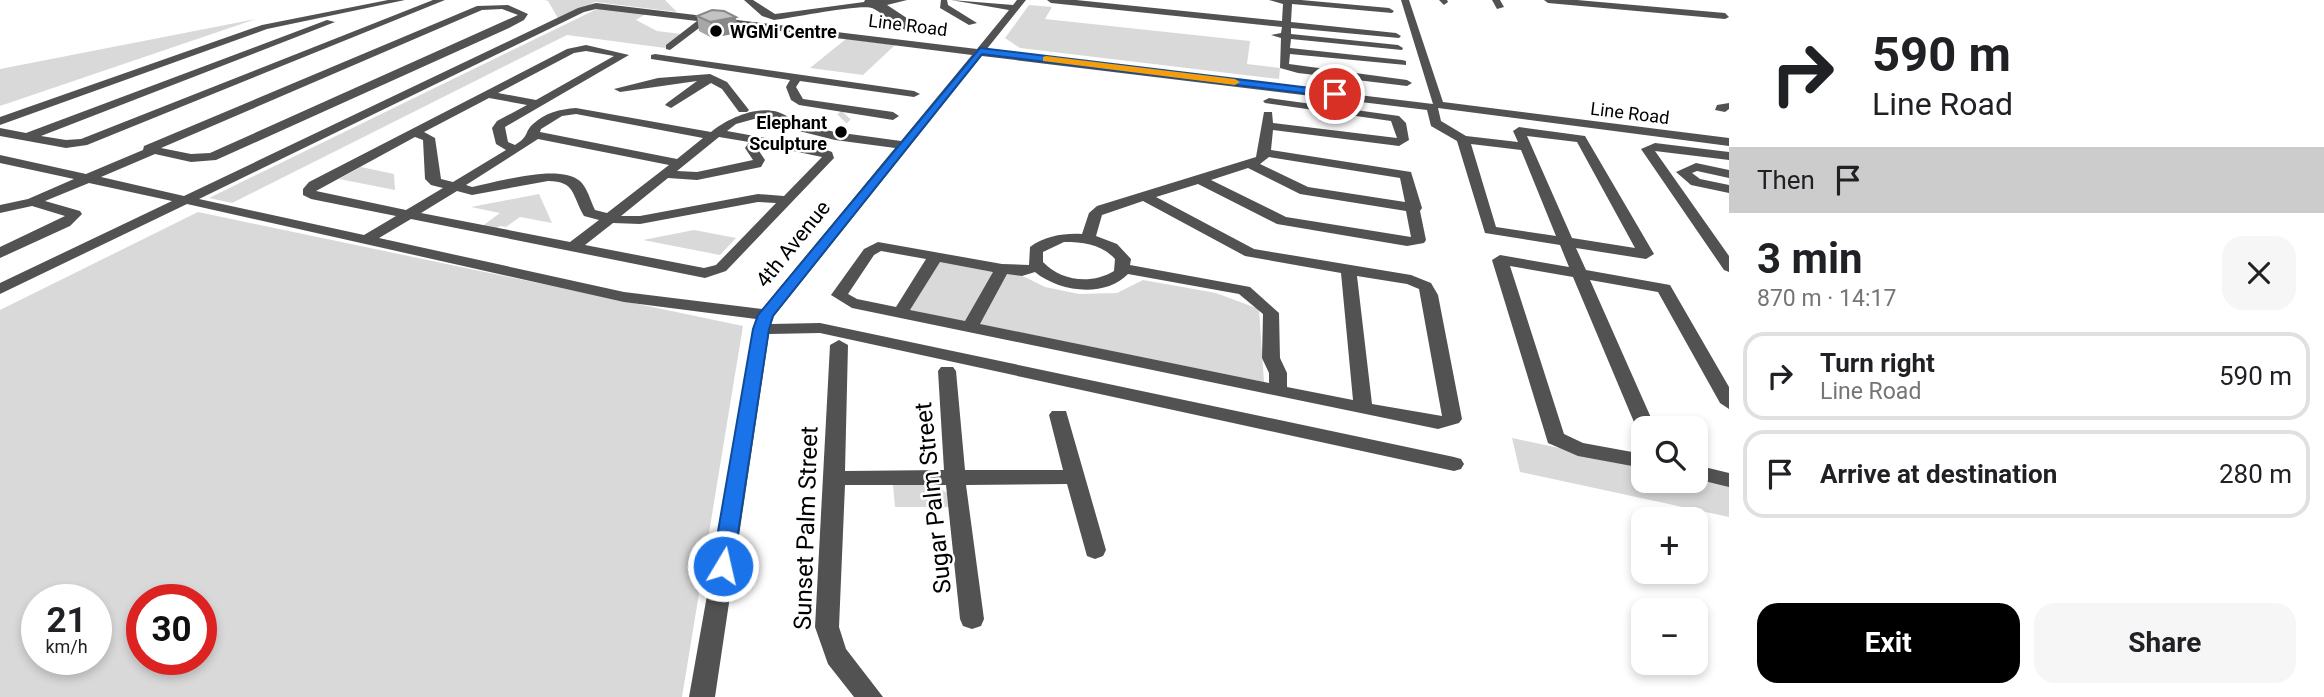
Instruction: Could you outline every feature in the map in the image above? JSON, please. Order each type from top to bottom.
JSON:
[{"type":"street","points":[[0,121],[265,27],[401,0]]},
{"type":"street","points":[[0,132],[66,144],[83,142],[441,0]]},
{"type":"street","points":[[748,0],[771,16],[903,0]]},
{"type":"street","points":[[807,0],[831,17]]},
{"type":"street","points":[[972,0],[1018,4]]},
{"type":"street","points":[[1051,0],[1097,2],[1203,16],[1389,11]]},
{"type":"street","points":[[1273,0],[1287,13],[1396,36]]},
{"type":"street","points":[[1405,0],[1436,106],[1456,135],[1490,230],[1565,241],[1646,254],[1581,139],[1519,131],[1565,241],[1640,416]]},
{"type":"street","points":[[1548,0],[1604,3],[1727,18]]},
{"type":"street","points":[[1548,0],[1557,12]]},
{"type":"street","points":[[1654,0],[1677,24]]},
{"type":"street","points":[[972,23],[943,6],[941,1],[1018,4]]},
{"type":"street","points":[[1097,2],[1090,16],[1103,17]]},
{"type":"street","points":[[1604,3],[1617,18]]},
{"type":"street","points":[[1710,3],[1727,18]]},
{"type":"street","name":"4th Avenue","points":[[702,697],[764,322],[904,143],[1018,4]]},
{"type":"street","points":[[1201,27],[1206,4]]},
{"type":"street","name":"Line Road","points":[[186,200],[581,10],[602,5],[1729,142]]},
{"type":"street","points":[[877,5],[908,24]]},
{"type":"street","points":[[0,209],[33,202],[154,150],[191,158],[212,157],[506,26],[521,18],[523,14],[515,9],[499,6],[480,8],[148,149],[154,150]]},
{"type":"street","points":[[27,136],[347,15],[343,11]]},
{"type":"street","points":[[1273,11],[1300,14]]},
{"type":"street","points":[[1054,12],[1077,14]]},
{"type":"street","points":[[1287,13],[1282,63],[1292,69],[1407,83]]},
{"type":"street","points":[[670,47],[706,18]]},
{"type":"street","points":[[1261,34],[1398,48]]},
{"type":"street","points":[[366,240],[407,215],[452,187],[531,140],[536,127],[559,113],[569,111],[828,155],[721,268],[705,273],[572,248],[407,215],[316,197],[308,192],[314,185],[575,50],[586,48],[624,55],[498,126],[502,144],[515,149]]},
{"type":"street","points":[[1284,50],[1402,62]]},
{"type":"street","points":[[655,57],[915,94]]},
{"type":"street","points":[[671,105],[725,67]]},
{"type":"street","points":[[797,77],[791,87],[797,100],[904,143]]},
{"type":"street","points":[[620,89],[684,79],[709,79],[726,87],[741,114]]},
{"type":"street","points":[[1088,239],[1096,213],[1261,160],[1265,153],[1268,86]]},
{"type":"street","points":[[488,95],[536,103]]},
{"type":"street","points":[[1266,126],[1395,143],[1403,140],[1400,123],[1395,118],[1269,101]]},
{"type":"street","points":[[1729,106],[1719,109],[1729,114]]},
{"type":"street","points":[[572,248],[741,114],[782,120],[848,121],[893,116]]},
{"type":"street","points":[[415,133],[429,138],[432,179],[472,191],[548,177],[563,177],[573,181],[589,213],[609,218],[631,221],[758,198],[788,200]]},
{"type":"street","points":[[535,135],[680,163]]},
{"type":"street","points":[[1456,135],[1526,147]]},
{"type":"street","points":[[665,174],[697,176],[756,164],[759,160],[751,148],[756,141]]},
{"type":"street","points":[[1729,156],[1663,147],[1648,148],[1729,267]]},
{"type":"street","points":[[1199,179],[1282,221],[1407,242],[1416,242],[1420,238],[1408,177],[1402,173],[1265,153]]},
{"type":"street","points":[[0,159],[624,297],[764,322],[820,328],[1454,464]]},
{"type":"street","points":[[1248,164],[1305,191],[1415,208]]},
{"type":"street","points":[[1684,175],[1685,169],[1696,167],[1729,174]]},
{"type":"street","points":[[1662,171],[1684,175],[1705,185],[1729,189]]},
{"type":"street","points":[[1038,267],[1021,271],[1002,269],[878,246],[869,252],[839,295],[846,301],[900,313],[1438,424],[1446,423],[1453,415],[1429,290],[1411,280],[1244,251],[1145,196]]},
{"type":"street","points":[[0,289],[186,200]]},
{"type":"street","points":[[0,253],[65,223],[75,214],[33,202]]},
{"type":"street","points":[[1063,238],[1088,239],[1116,251],[1123,259],[1124,268],[1111,279],[1086,284],[1058,279],[1038,267],[1034,254],[1043,244],[1063,238]]},
{"type":"street","points":[[900,313],[936,256]]},
{"type":"street","points":[[1631,459],[1578,449],[1555,438],[1500,260],[1664,288],[1729,403]]},
{"type":"street","points":[[1124,268],[1244,290],[1268,308],[1271,313],[1271,358],[1278,373],[1278,391]]},
{"type":"street","points":[[970,327],[1002,269]]},
{"type":"street","points":[[1349,270],[1363,408]]},
{"type":"street","name":"Sunset Palm Street","points":[[839,345],[835,478],[827,603],[829,647],[839,663],[870,697]]},
{"type":"street","name":"Sugar Palm Street","points":[[947,372],[955,476],[972,620]]},
{"type":"street","points":[[1059,415],[1095,550]]},
{"type":"street","points":[[1708,475],[1729,480]]},
{"type":"street","points":[[835,478],[1076,477]]},
{"type":"shaded area","points":[[545,0],[665,0],[677,12],[595,2],[559,20]]},
{"type":"shaded area","points":[[1029,5],[1052,7],[1045,19],[1250,41],[1247,64],[1280,68],[1279,79],[1020,48],[1005,38]]},
{"type":"shaded area","points":[[601,7],[647,13],[636,20],[657,31],[681,34],[665,48],[567,35],[232,203],[209,198]]},
{"type":"shaded area","points":[[256,19],[0,106],[0,69]]},
{"type":"shaded area","points":[[846,39],[895,45],[863,75],[810,68]]},
{"type":"shaded area","points":[[361,167],[394,174],[395,190],[339,179]]},
{"type":"shaded area","points":[[539,194],[552,223],[520,217],[506,227],[481,227],[500,213],[471,207]]},
{"type":"shaded area","points":[[198,212],[743,326],[682,697],[0,697],[0,310]]},
{"type":"shaded area","points":[[694,230],[736,238],[720,255],[643,240]]},
{"type":"shaded area","points":[[941,260],[994,271],[966,322],[910,310]]},
{"type":"shaded area","points":[[1006,273],[1025,277],[1045,287],[1079,294],[1117,293],[1143,280],[1216,293],[1259,309],[1264,382],[979,324]]},
{"type":"shaded area","points":[[1512,438],[1631,463],[1631,493],[1708,493],[1708,479],[1729,483],[1729,517],[1708,512],[1708,507],[1683,507],[1520,472]]},
{"type":"shaded area","points":[[933,484],[947,493],[949,507],[895,507],[893,485]]},
{"type":"building","points":[[712,10],[724,11],[736,17],[710,22],[697,16]]},
{"type":"tunnel","points":[[842,119],[846,115]]},
{"type":"slow traffic","points":[[1046,59],[1235,82]]},
{"type":"place","name":"WGMi Centre","points":[[716,31]]},
{"type":"place","name":"Elephant Sculpture","points":[[841,132]]},
{"type":"route","points":[[723,566],[761,329],[766,315],[980,51],[1335,94]]}]
